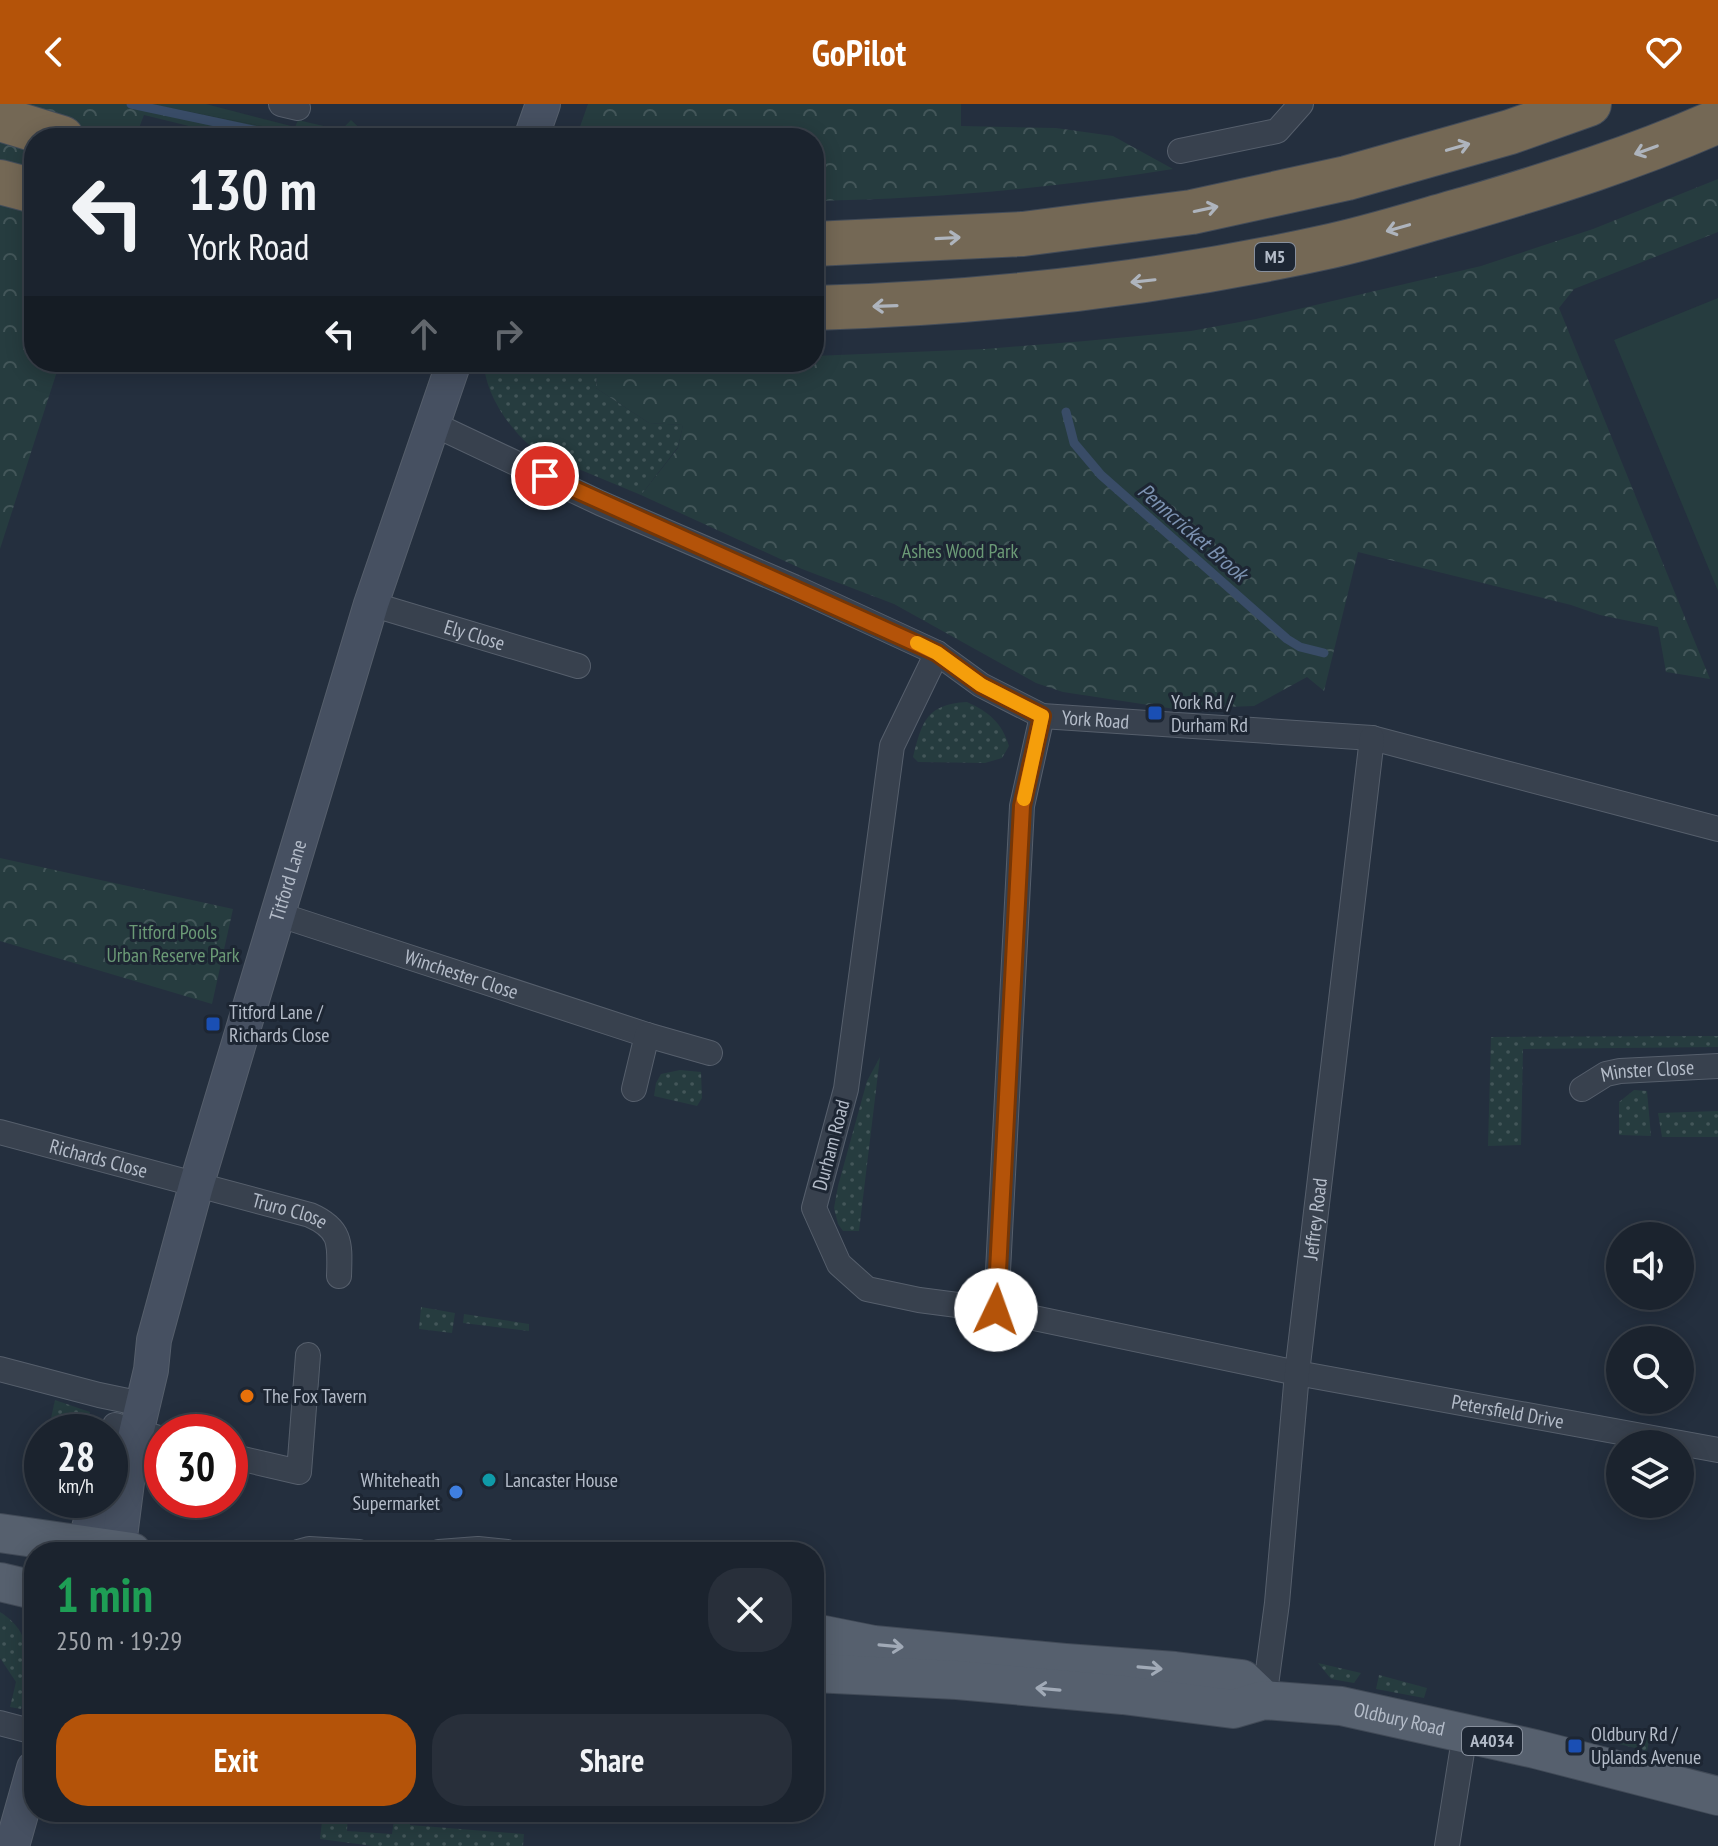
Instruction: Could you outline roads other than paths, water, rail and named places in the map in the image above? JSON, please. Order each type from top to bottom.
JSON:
[{"type":"highway","points":[[824,244],[1023,234],[1192,212],[1347,178],[1510,132],[1589,104]]},
{"type":"highway","points":[[0,119],[29,128]]},
{"type":"highway","name":"M5","points":[[824,308],[912,305],[1157,280],[1326,247],[1541,187],[1718,121]]},
{"type":"highway","points":[[0,182],[24,188]]},
{"type":"main road","points":[[0,1533],[57,1542]]},
{"type":"main road","points":[[0,1582],[24,1588]]},
{"type":"main road","points":[[824,1635],[874,1645],[1242,1679],[1264,1700]]},
{"type":"main road","name":"Oldbury Road","points":[[824,1673],[957,1680],[1123,1695],[1233,1709],[1264,1700],[1341,1706],[1465,1733],[1718,1796]]},
{"type":"street","points":[[535,128],[543,104]]},
{"type":"street","points":[[1180,151],[1277,131],[1301,104]]},
{"type":"street","name":"Titford Lane","points":[[109,1542],[130,1459],[132,1424],[151,1370],[154,1340],[196,1186],[371,604],[451,372]]},
{"type":"street","name":"York Road","points":[[433,424],[600,503],[937,653],[981,685],[1042,716],[1372,738],[1718,829]]},
{"type":"street","name":"Ely Close","points":[[371,604],[578,666]]},
{"type":"street","name":"Durham Road","points":[[937,653],[892,746],[846,1089],[814,1208],[839,1264],[867,1289],[919,1300],[996,1310],[1297,1373]]},
{"type":"street","points":[[996,1310],[1022,806],[1042,716]]},
{"type":"street","name":"Jeffrey Road","points":[[1264,1700],[1277,1603],[1297,1373],[1372,738]]},
{"type":"street","name":"Winchester Close","points":[[277,914],[710,1053]]},
{"type":"street","points":[[634,1089],[647,1035]]},
{"type":"street","name":"Minster Close","points":[[1582,1089],[1606,1074],[1620,1071],[1718,1066]]},
{"type":"street","name":"Richards Close","points":[[0,1132],[196,1186]]},
{"type":"street","name":"Truro Close","points":[[196,1186],[327,1222],[336,1234],[340,1249],[339,1276]]},
{"type":"street","points":[[248,1460],[299,1472],[308,1355]]},
{"type":"street","points":[[0,1369],[99,1395],[132,1424]]},
{"type":"street","name":"Petersfield Drive","points":[[1297,1373],[1718,1450]]},
{"type":"street","points":[[100,1518],[105,1542]]},
{"type":"street","points":[[0,1723],[24,1729]]},
{"type":"street","points":[[1447,1846],[1465,1733]]},
{"type":"street","points":[[12,1846],[24,1803]]},
{"type":"waterway","points":[[131,104],[244,128]]},
{"type":"waterway","name":"Penncricket Brook","points":[[1066,412],[1074,443],[1101,475],[1287,639],[1300,647],[1324,653]]},
{"type":"place","name":"York Rd / Durham Rd","points":[[1155,713]]},
{"type":"place","name":"Titford Lane / Richards Close","points":[[213,1024]]},
{"type":"place","name":"The Fox Tavern","points":[[247,1396]]},
{"type":"place","name":"Lancaster House","points":[[489,1480]]},
{"type":"place","name":"Whiteheath Supermarket","points":[[456,1492]]},
{"type":"place","name":"Oldbury Rd / Uplands Avenue","points":[[1575,1746]]},
{"type":"park label","name":"Ashes Wood Park","points":[[960,551]]},
{"type":"park label","name":"Titford Pools Urban Reserve Park","points":[[173,944]]}]
